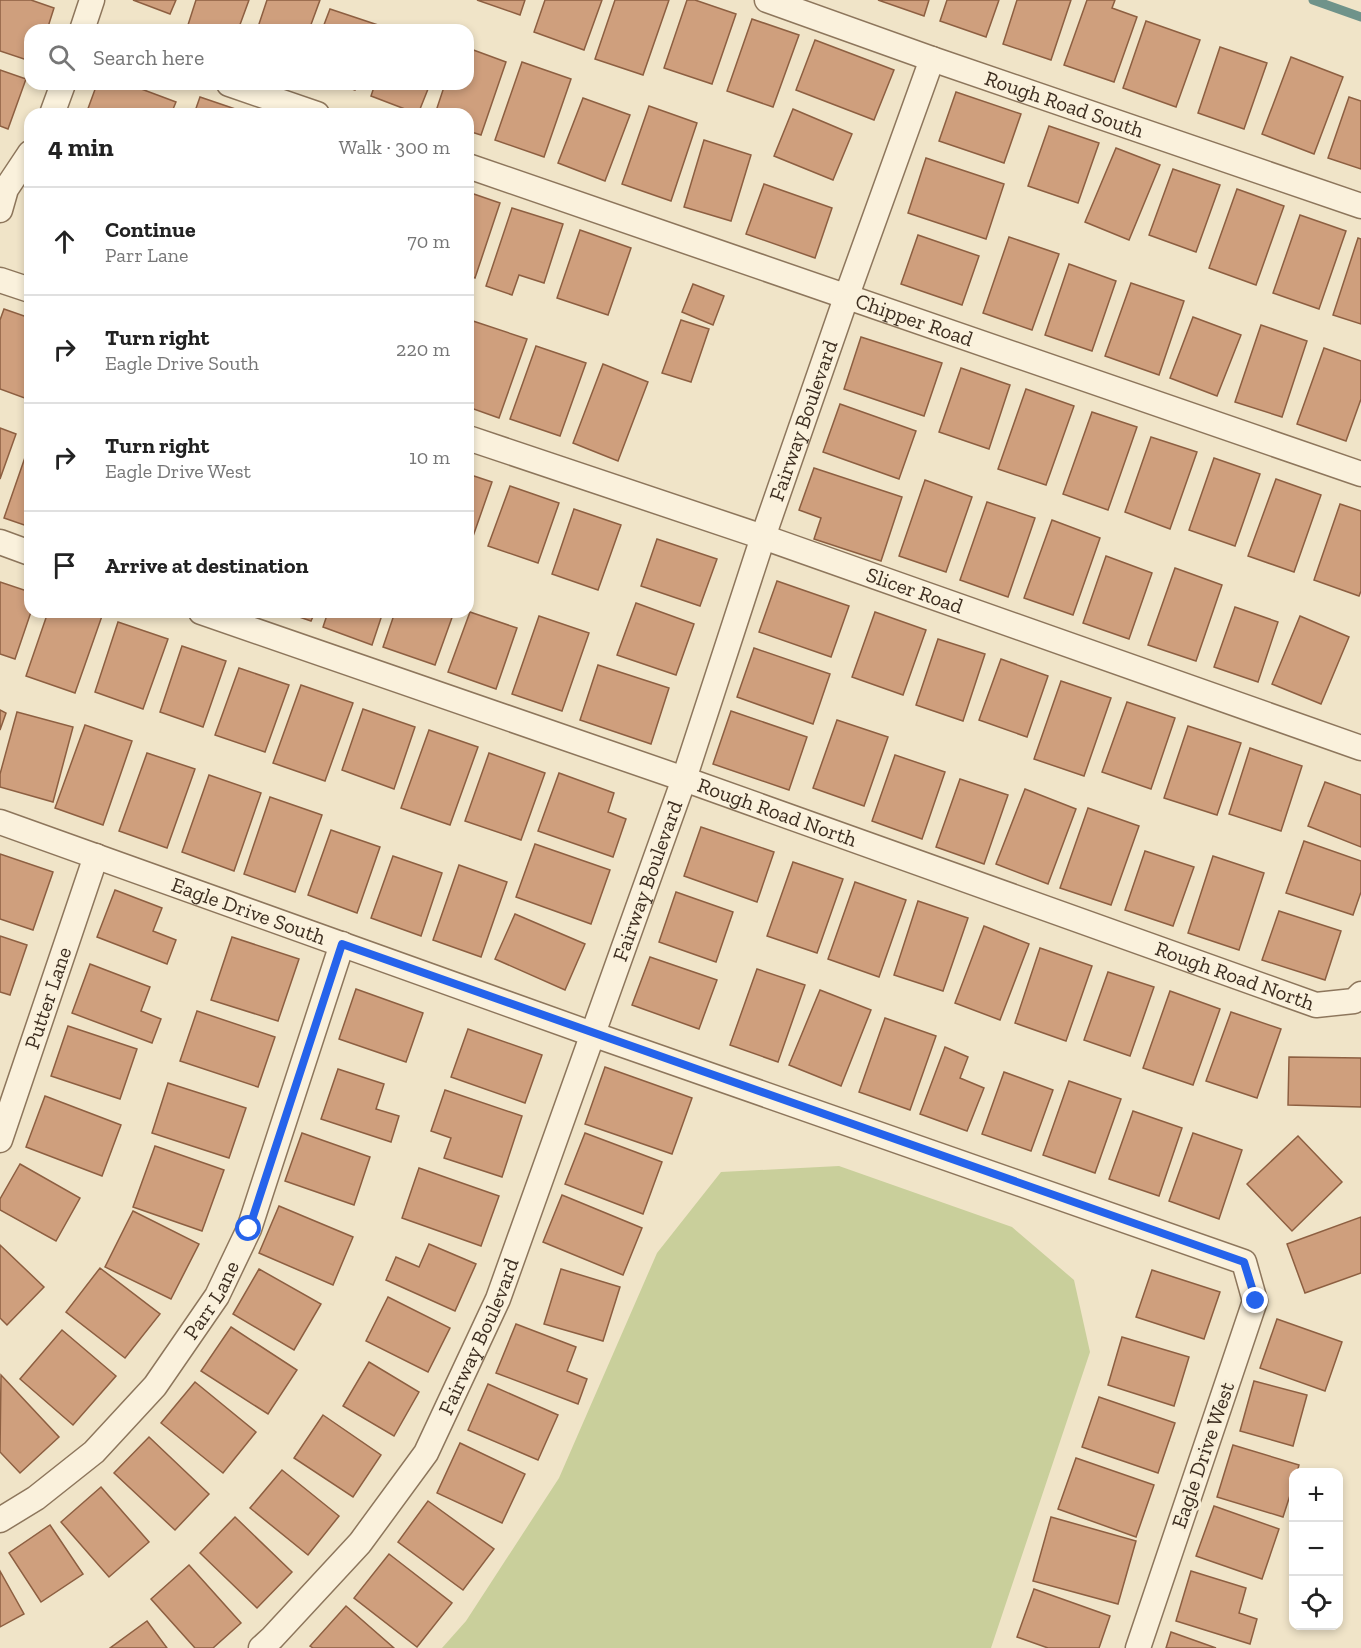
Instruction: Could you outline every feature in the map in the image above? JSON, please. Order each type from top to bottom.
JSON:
[{"type":"street","points":[[84,24],[92,0]]},
{"type":"street","name":"Rough Road South","points":[[767,0],[1361,206]]},
{"type":"street","name":"Fairway Boulevard","points":[[261,1648],[360,1543],[426,1453],[498,1299],[684,779],[763,537],[932,59]]},
{"type":"street","points":[[54,108],[61,90]]},
{"type":"street","points":[[247,90],[299,108]]},
{"type":"street","points":[[0,210],[6,189],[24,162]]},
{"type":"street","name":"Chipper Road","points":[[474,167],[1361,474]]},
{"type":"street","points":[[0,280],[24,288]]},
{"type":"street","name":"Slicer Road","points":[[474,440],[763,537],[1361,748]]},
{"type":"street","points":[[0,542],[24,551]]},
{"type":"street","name":"Rough Road North","points":[[218,618],[684,779],[1316,1005],[1358,998]]},
{"type":"street","name":"Eagle Drive South","points":[[0,822],[592,1034],[1244,1262]]},
{"type":"street","name":"Putter Lane","points":[[0,1140],[96,856]]},
{"type":"street","name":"Parr Lane","points":[[0,1520],[36,1498],[94,1452],[155,1386],[217,1296],[249,1229],[342,944]]},
{"type":"street","name":"Eagle Drive West","points":[[1138,1648],[1256,1301],[1244,1262]]},
{"type":"green space","points":[[839,1166],[1012,1227],[1074,1280],[1090,1352],[991,1648],[442,1648],[466,1621],[559,1478],[657,1253],[721,1172]]},
{"type":"building","points":[[0,0],[31,0],[54,8],[49,24],[24,24],[24,59],[0,51]]},
{"type":"building","points":[[133,0],[176,0],[170,14]]},
{"type":"building","points":[[196,0],[249,0],[240,24],[188,24]]},
{"type":"building","points":[[267,0],[320,0],[311,24],[259,24]]},
{"type":"building","points":[[477,0],[525,0],[520,15]]},
{"type":"building","points":[[545,0],[602,0],[584,50],[534,32]]},
{"type":"building","points":[[615,0],[669,0],[643,75],[595,59]]},
{"type":"building","points":[[687,0],[695,0],[736,14],[712,84],[664,68]]},
{"type":"building","points":[[878,0],[929,0],[924,16]]},
{"type":"building","points":[[947,0],[999,0],[986,37],[940,21]]},
{"type":"building","points":[[1017,0],[1071,0],[1051,60],[1003,44]]},
{"type":"building","points":[[1087,0],[1115,0],[1112,8],[1137,17],[1114,82],[1064,65]]},
{"type":"building","points":[[330,9],[375,24],[324,24]]},
{"type":"building","points":[[752,19],[799,35],[773,107],[727,91]]},
{"type":"building","points":[[1146,21],[1200,40],[1176,107],[1123,88]]},
{"type":"building","points":[[815,40],[894,70],[874,120],[796,90]]},
{"type":"building","points":[[1220,47],[1267,63],[1244,129],[1198,113]]},
{"type":"building","points":[[474,50],[506,62],[481,135],[474,133],[474,108],[437,108],[443,90],[474,90]]},
{"type":"building","points":[[1291,57],[1343,77],[1314,154],[1262,134]]},
{"type":"building","points":[[522,62],[571,79],[544,157],[495,140]]},
{"type":"building","points":[[0,70],[24,78],[24,85],[8,129],[0,126]]},
{"type":"building","points":[[95,90],[144,90],[176,102],[174,108],[88,108]]},
{"type":"building","points":[[373,90],[428,90],[420,108],[402,108],[371,96]]},
{"type":"building","points":[[956,92],[1021,114],[1004,163],[939,141]]},
{"type":"building","points":[[200,97],[232,108],[196,108]]},
{"type":"building","points":[[1349,97],[1361,101],[1361,169],[1328,158]]},
{"type":"building","points":[[583,98],[630,115],[605,181],[558,163]]},
{"type":"building","points":[[649,106],[697,123],[671,201],[622,184]]},
{"type":"building","points":[[793,109],[852,134],[833,180],[774,156]]},
{"type":"building","points":[[1049,126],[1099,143],[1078,203],[1028,186]]},
{"type":"building","points":[[704,140],[751,155],[731,221],[684,207]]},
{"type":"building","points":[[1116,148],[1160,165],[1129,240],[1085,222]]},
{"type":"building","points":[[926,158],[1004,184],[986,239],[908,213]]},
{"type":"building","points":[[1173,169],[1220,185],[1196,252],[1149,235]]},
{"type":"building","points":[[764,184],[832,208],[815,258],[746,234]]},
{"type":"building","points":[[1237,189],[1284,206],[1256,285],[1209,268]]},
{"type":"building","points":[[474,194],[500,203],[474,278]]},
{"type":"building","points":[[512,208],[563,224],[544,283],[519,275],[512,295],[486,286]]},
{"type":"building","points":[[1300,215],[1346,231],[1319,309],[1273,293]]},
{"type":"building","points":[[580,230],[631,248],[608,315],[557,298]]},
{"type":"building","points":[[918,235],[979,256],[962,305],[901,284]]},
{"type":"building","points":[[1009,237],[1059,254],[1032,330],[983,313]]},
{"type":"building","points":[[1358,238],[1361,239],[1361,324],[1333,315]]},
{"type":"building","points":[[1069,264],[1116,281],[1092,351],[1045,335]]},
{"type":"building","points":[[1131,283],[1184,301],[1159,375],[1105,356]]},
{"type":"building","points":[[693,284],[724,296],[713,325],[682,312]]},
{"type":"building","points":[[4,309],[24,316],[24,398],[0,389],[0,320]]},
{"type":"building","points":[[1193,317],[1241,335],[1217,396],[1170,378]]},
{"type":"building","points":[[681,320],[709,329],[691,382],[662,373]]},
{"type":"building","points":[[474,321],[527,339],[499,418],[474,409]]},
{"type":"building","points":[[1261,325],[1307,341],[1282,417],[1235,402]]},
{"type":"building","points":[[861,337],[942,363],[924,416],[844,389]]},
{"type":"building","points":[[536,346],[586,363],[560,436],[510,419]]},
{"type":"building","points":[[1324,348],[1361,361],[1361,399],[1346,441],[1297,424]]},
{"type":"building","points":[[603,364],[648,382],[618,461],[573,443]]},
{"type":"building","points":[[961,368],[1010,385],[989,449],[939,432]]},
{"type":"building","points":[[1026,389],[1074,406],[1046,485],[998,469]]},
{"type":"building","points":[[840,404],[916,431],[899,479],[823,452]]},
{"type":"building","points":[[1092,412],[1137,427],[1108,510],[1063,494]]},
{"type":"building","points":[[0,428],[16,434],[0,479]]},
{"type":"building","points":[[1151,437],[1197,452],[1170,529],[1125,512]]},
{"type":"building","points":[[1214,458],[1260,474],[1235,546],[1189,530]]},
{"type":"building","points":[[24,460],[24,525],[4,518]]},
{"type":"building","points":[[814,468],[902,497],[881,561],[814,539],[821,518],[799,510]]},
{"type":"building","points":[[474,476],[492,482],[474,534]]},
{"type":"building","points":[[1276,479],[1321,495],[1294,572],[1248,556]]},
{"type":"building","points":[[925,480],[972,497],[946,572],[899,556]]},
{"type":"building","points":[[510,486],[559,503],[538,563],[488,546]]},
{"type":"building","points":[[987,502],[1035,518],[1008,597],[960,580]]},
{"type":"building","points":[[1340,504],[1361,511],[1361,591],[1359,596],[1314,580]]},
{"type":"building","points":[[574,509],[621,525],[598,590],[552,574]]},
{"type":"building","points":[[1052,520],[1100,538],[1073,615],[1024,598]]},
{"type":"building","points":[[657,539],[717,559],[700,606],[641,586]]},
{"type":"building","points":[[1106,556],[1152,573],[1129,639],[1083,623]]},
{"type":"building","points":[[1175,568],[1222,585],[1196,661],[1148,645]]},
{"type":"building","points":[[777,581],[849,606],[831,657],[759,632]]},
{"type":"building","points":[[0,582],[24,590],[24,618],[29,618],[15,659],[0,654]]},
{"type":"building","points":[[636,603],[694,624],[676,675],[617,655]]},
{"type":"building","points":[[1235,607],[1278,622],[1258,682],[1214,667]]},
{"type":"building","points":[[875,612],[926,630],[903,695],[852,677]]},
{"type":"building","points":[[474,613],[517,628],[496,689],[448,672],[468,618],[474,618]]},
{"type":"building","points":[[539,616],[589,633],[562,711],[512,694]]},
{"type":"building","points":[[1300,616],[1349,637],[1321,704],[1272,684]]},
{"type":"building","points":[[46,618],[101,618],[75,693],[26,676]]},
{"type":"building","points":[[326,618],[381,618],[372,645],[323,627]]},
{"type":"building","points":[[393,618],[452,618],[435,665],[383,647]]},
{"type":"building","points":[[118,622],[168,639],[143,709],[95,692]]},
{"type":"building","points":[[938,639],[985,654],[963,721],[916,705]]},
{"type":"building","points":[[182,646],[226,661],[203,727],[160,712]]},
{"type":"building","points":[[754,648],[830,674],[813,724],[737,697]]},
{"type":"building","points":[[1001,659],[1048,676],[1027,737],[979,720]]},
{"type":"building","points":[[598,665],[669,688],[651,744],[580,720]]},
{"type":"building","points":[[239,668],[289,685],[265,752],[215,735]]},
{"type":"building","points":[[1061,681],[1111,698],[1084,776],[1034,759]]},
{"type":"building","points":[[301,685],[353,703],[325,781],[273,763]]},
{"type":"building","points":[[1127,702],[1175,718],[1151,789],[1102,772]]},
{"type":"building","points":[[363,709],[415,727],[394,789],[342,770]]},
{"type":"building","points":[[0,710],[6,713],[0,730]]},
{"type":"building","points":[[731,711],[807,737],[789,790],[713,764]]},
{"type":"building","points":[[17,712],[73,727],[53,802],[0,787],[0,774]]},
{"type":"building","points":[[837,720],[888,737],[864,806],[813,788]]},
{"type":"building","points":[[85,725],[132,741],[103,825],[55,808]]},
{"type":"building","points":[[1188,726],[1241,743],[1217,815],[1164,798]]},
{"type":"building","points":[[429,730],[478,747],[450,825],[401,808]]},
{"type":"building","points":[[1250,748],[1302,766],[1281,831],[1229,814]]},
{"type":"building","points":[[147,753],[195,769],[167,848],[119,831]]},
{"type":"building","points":[[489,753],[545,773],[521,840],[465,821]]},
{"type":"building","points":[[895,755],[945,772],[922,839],[872,821]]},
{"type":"building","points":[[559,773],[614,793],[608,812],[626,819],[613,857],[538,831]]},
{"type":"building","points":[[209,775],[261,793],[234,871],[182,852]]},
{"type":"building","points":[[960,779],[1008,795],[984,864],[936,847]]},
{"type":"building","points":[[1325,782],[1361,795],[1361,847],[1308,826]]},
{"type":"building","points":[[1025,789],[1076,809],[1048,884],[996,864]]},
{"type":"building","points":[[270,797],[322,815],[295,892],[244,874]]},
{"type":"building","points":[[1088,808],[1139,826],[1111,905],[1060,888]]},
{"type":"building","points":[[701,827],[774,852],[757,902],[684,876]]},
{"type":"building","points":[[331,830],[380,847],[357,913],[308,895]]},
{"type":"building","points":[[1304,841],[1361,861],[1361,892],[1353,915],[1286,893]]},
{"type":"building","points":[[535,844],[610,870],[591,924],[516,897]]},
{"type":"building","points":[[1145,851],[1194,867],[1173,926],[1125,910]]},
{"type":"building","points":[[0,854],[53,872],[33,930],[0,919]]},
{"type":"building","points":[[393,856],[442,873],[421,936],[371,918]]},
{"type":"building","points":[[1213,856],[1264,873],[1239,950],[1188,933]]},
{"type":"building","points":[[793,862],[843,879],[817,953],[767,936]]},
{"type":"building","points":[[459,865],[507,882],[481,957],[433,940]]},
{"type":"building","points":[[855,882],[906,900],[879,977],[828,959]]},
{"type":"building","points":[[115,890],[162,908],[153,931],[176,940],[167,964],[97,937]]},
{"type":"building","points":[[676,892],[733,912],[716,962],[659,942]]},
{"type":"building","points":[[918,901],[968,918],[943,991],[894,975]]},
{"type":"building","points":[[1279,911],[1341,931],[1325,980],[1262,960]]},
{"type":"building","points":[[515,914],[585,944],[565,990],[495,959]]},
{"type":"building","points":[[984,926],[1029,944],[1000,1020],[955,1003]]},
{"type":"building","points":[[0,936],[27,945],[10,995],[0,992]]},
{"type":"building","points":[[232,937],[299,959],[278,1021],[211,1000]]},
{"type":"building","points":[[1040,948],[1092,966],[1066,1041],[1015,1023]]},
{"type":"building","points":[[650,957],[717,980],[699,1029],[632,1005]]},
{"type":"building","points":[[90,964],[150,987],[141,1011],[161,1019],[152,1043],[72,1013]]},
{"type":"building","points":[[757,969],[805,985],[778,1062],[730,1045]]},
{"type":"building","points":[[1108,972],[1154,987],[1130,1056],[1084,1040]]},
{"type":"building","points":[[356,989],[423,1013],[406,1062],[339,1039]]},
{"type":"building","points":[[820,990],[871,1010],[841,1086],[789,1065]]},
{"type":"building","points":[[1170,991],[1220,1009],[1193,1085],[1143,1068]]},
{"type":"building","points":[[197,1011],[275,1037],[258,1087],[180,1061]]},
{"type":"building","points":[[1231,1012],[1281,1029],[1257,1098],[1206,1081]]},
{"type":"building","points":[[885,1018],[936,1036],[910,1110],[859,1092]]},
{"type":"building","points":[[68,1026],[137,1049],[120,1099],[51,1076]]},
{"type":"building","points":[[468,1029],[542,1055],[525,1103],[451,1077]]},
{"type":"building","points":[[945,1047],[968,1057],[960,1078],[984,1088],[967,1131],[920,1114]]},
{"type":"building","points":[[1289,1057],[1361,1058],[1361,1107],[1288,1105]]},
{"type":"building","points":[[605,1067],[692,1098],[672,1154],[585,1124]]},
{"type":"building","points":[[338,1069],[384,1084],[376,1109],[399,1116],[391,1142],[321,1119]]},
{"type":"building","points":[[1004,1072],[1053,1090],[1031,1151],[982,1134]]},
{"type":"building","points":[[1069,1081],[1121,1099],[1095,1173],[1043,1155]]},
{"type":"building","points":[[168,1083],[246,1108],[229,1158],[152,1133]]},
{"type":"building","points":[[445,1090],[522,1116],[502,1177],[444,1158],[451,1138],[431,1131]]},
{"type":"building","points":[[45,1096],[121,1125],[102,1176],[26,1147]]},
{"type":"building","points":[[1133,1111],[1182,1128],[1159,1196],[1109,1179]]},
{"type":"building","points":[[302,1133],[370,1157],[354,1205],[285,1181]]},
{"type":"building","points":[[585,1133],[662,1162],[643,1214],[565,1184]]},
{"type":"building","points":[[1193,1133],[1242,1150],[1219,1219],[1169,1201]]},
{"type":"building","points":[[1298,1136],[1342,1182],[1292,1231],[1247,1184]]},
{"type":"building","points":[[155,1146],[224,1170],[202,1231],[133,1207]]},
{"type":"building","points":[[20,1164],[80,1198],[56,1241],[0,1210],[0,1199]]},
{"type":"building","points":[[419,1168],[499,1196],[481,1246],[402,1218]]},
{"type":"building","points":[[562,1195],[642,1228],[623,1275],[543,1242]]},
{"type":"building","points":[[279,1206],[353,1237],[333,1285],[259,1253]]},
{"type":"building","points":[[133,1211],[199,1244],[171,1299],[105,1267]]},
{"type":"building","points":[[1361,1217],[1361,1273],[1305,1293],[1287,1244]]},
{"type":"building","points":[[429,1244],[476,1264],[455,1311],[386,1280],[396,1257],[419,1267]]},
{"type":"building","points":[[0,1245],[44,1287],[7,1325],[0,1318]]},
{"type":"building","points":[[100,1268],[160,1314],[125,1358],[66,1312]]},
{"type":"building","points":[[259,1269],[321,1304],[294,1350],[233,1314]]},
{"type":"building","points":[[561,1269],[620,1287],[603,1341],[544,1324]]},
{"type":"building","points":[[1152,1270],[1220,1292],[1204,1339],[1136,1317]]},
{"type":"building","points":[[388,1297],[450,1328],[428,1372],[366,1341]]},
{"type":"building","points":[[1277,1319],[1342,1342],[1325,1391],[1260,1368]]},
{"type":"building","points":[[516,1324],[576,1347],[567,1371],[587,1379],[578,1404],[496,1373]]},
{"type":"building","points":[[231,1327],[297,1370],[268,1414],[201,1371]]},
{"type":"building","points":[[62,1330],[116,1376],[73,1425],[20,1379]]},
{"type":"building","points":[[1122,1337],[1189,1357],[1174,1406],[1108,1385]]},
{"type":"building","points":[[369,1362],[419,1392],[394,1436],[343,1406]]},
{"type":"building","points":[[1,1375],[59,1437],[20,1473],[0,1452]]},
{"type":"building","points":[[1254,1381],[1307,1395],[1293,1446],[1240,1431]]},
{"type":"building","points":[[195,1382],[256,1432],[223,1473],[161,1423]]},
{"type":"building","points":[[488,1384],[558,1415],[538,1460],[468,1430]]},
{"type":"building","points":[[1099,1397],[1175,1423],[1158,1473],[1082,1447]]},
{"type":"building","points":[[323,1415],[381,1455],[353,1497],[294,1458]]},
{"type":"building","points":[[149,1437],[209,1494],[175,1530],[114,1473]]},
{"type":"building","points":[[460,1443],[525,1474],[502,1523],[437,1493]]},
{"type":"building","points":[[1233,1445],[1299,1465],[1298,1468],[1289,1468],[1289,1498],[1283,1517],[1217,1497]]},
{"type":"building","points":[[1076,1458],[1154,1485],[1136,1537],[1058,1509]]},
{"type":"building","points":[[282,1470],[339,1516],[308,1555],[250,1508]]},
{"type":"building","points":[[101,1487],[149,1542],[109,1577],[61,1522]]},
{"type":"building","points":[[428,1501],[494,1549],[463,1590],[398,1542]]},
{"type":"building","points":[[1214,1506],[1279,1529],[1262,1579],[1196,1556]]},
{"type":"building","points":[[235,1517],[292,1572],[257,1608],[200,1553]]},
{"type":"building","points":[[1051,1517],[1136,1541],[1118,1604],[1033,1581]]},
{"type":"building","points":[[50,1525],[83,1574],[41,1602],[9,1553]]},
{"type":"building","points":[[389,1554],[452,1603],[417,1647],[354,1598]]},
{"type":"building","points":[[189,1565],[241,1623],[213,1648],[195,1648],[151,1599]]},
{"type":"building","points":[[0,1571],[24,1614],[0,1627]]},
{"type":"building","points":[[1191,1571],[1246,1588],[1239,1613],[1257,1619],[1250,1644],[1176,1621]]},
{"type":"building","points":[[1034,1589],[1110,1616],[1099,1648],[1048,1648],[1017,1637]]},
{"type":"building","points":[[346,1606],[394,1648],[313,1648],[310,1646]]},
{"type":"building","points":[[147,1621],[167,1648],[110,1648]]},
{"type":"building","points":[[1171,1632],[1216,1648],[1166,1648]]},
{"type":"waterway","points":[[1313,0],[1361,17]]},
{"type":"route","points":[[249,1229],[342,944],[1244,1262],[1256,1301]]}]
